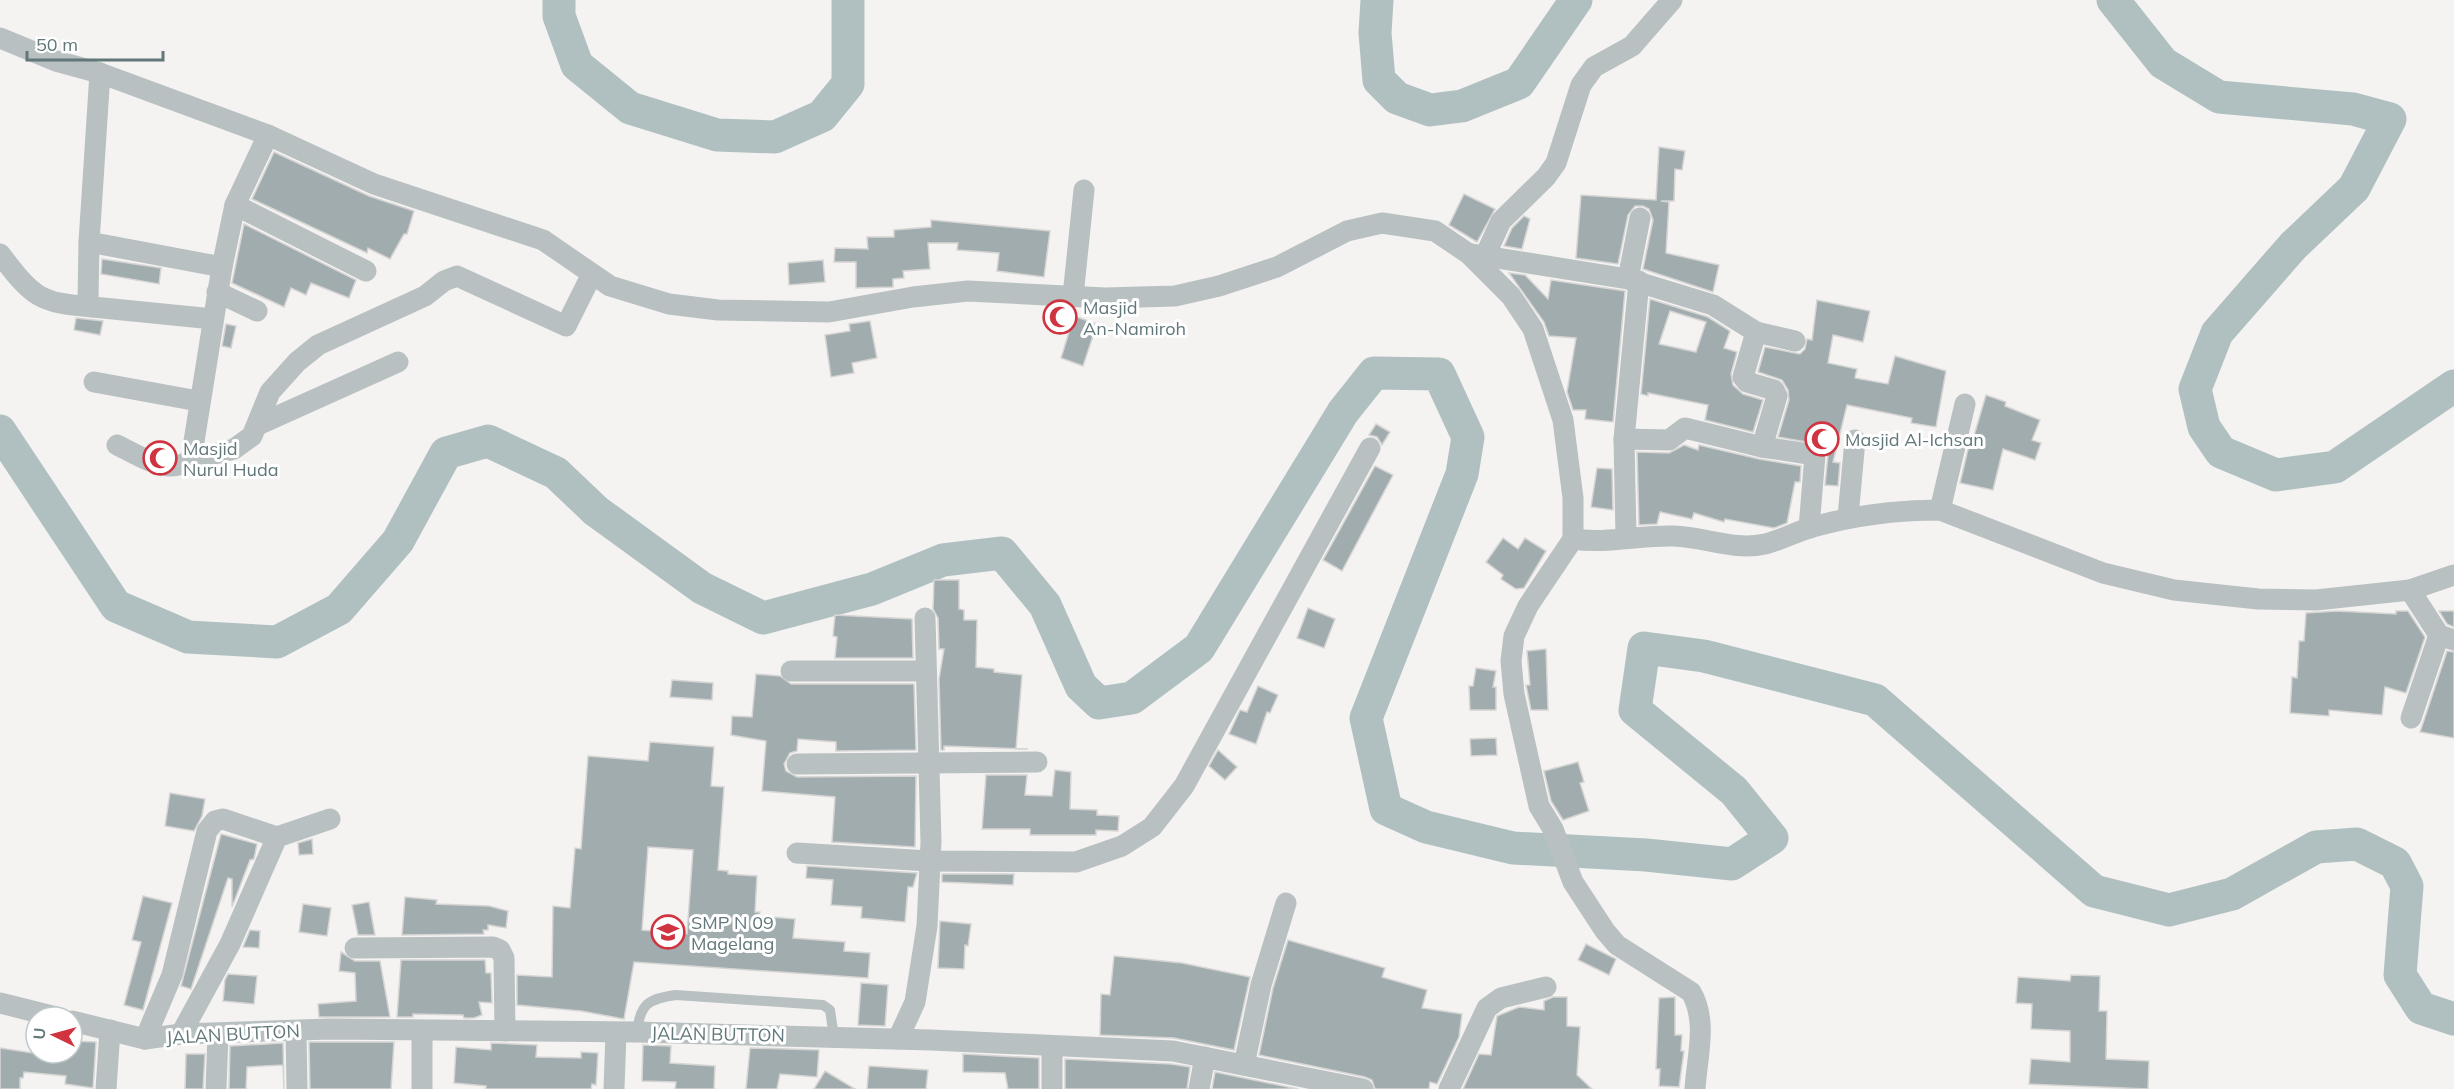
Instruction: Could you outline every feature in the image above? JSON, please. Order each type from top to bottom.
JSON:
[{"type":"street","points":[[1477,255],[1501,221],[1546,177],[1556,163],[1581,85],[1594,68],[1632,46],[1672,0]]},
{"type":"street","points":[[0,38],[56,61],[100,73],[268,135],[374,184],[543,240],[610,286],[669,304],[718,310],[829,312],[913,297],[968,291],[1073,296],[1175,296],[1219,286],[1277,267],[1347,231],[1382,224],[1435,231],[1477,255],[1512,296],[1533,329],[1563,420],[1573,498],[1573,539],[1528,606],[1514,636],[1511,661],[1523,741],[1539,806],[1553,829],[1573,882],[1617,945],[1691,992],[1701,1016],[1695,1089]]},
{"type":"street","points":[[93,308],[88,301],[89,242],[100,73]]},
{"type":"street","points":[[191,460],[198,401],[235,205],[268,135]]},
{"type":"street","points":[[1073,296],[1084,190]]},
{"type":"street","points":[[235,205],[366,271]]},
{"type":"street","points":[[1626,537],[1624,439],[1633,280],[1640,218]]},
{"type":"street","points":[[89,242],[222,267]]},
{"type":"street","points":[[0,254],[31,291],[43,300],[93,308],[213,320]]},
{"type":"street","points":[[1477,255],[1633,280],[1713,305],[1756,332],[1795,341]]},
{"type":"street","points":[[117,445],[167,468],[181,466],[191,460],[234,449],[252,436],[270,392],[297,362],[318,345],[425,296],[444,281],[458,276],[566,326],[592,274]]},
{"type":"street","points":[[217,292],[257,311]]},
{"type":"street","points":[[1756,332],[1743,377],[1747,382],[1774,390],[1777,396],[1762,447]]},
{"type":"street","points":[[258,426],[398,362]]},
{"type":"street","points":[[94,382],[198,401]]},
{"type":"street","points":[[1940,510],[1965,404]]},
{"type":"street","points":[[1624,439],[1669,440],[1685,428],[1762,447],[1815,454],[1809,528]]},
{"type":"street","points":[[1848,517],[1855,440]]},
{"type":"street","points":[[797,853],[929,861],[1077,862],[1122,846],[1152,827],[1184,786],[1370,448]]},
{"type":"street","points":[[1573,539],[1589,542],[1626,537],[1677,536],[1723,545],[1764,544],[1848,517],[1913,510],[1940,510],[2103,573],[2174,590],[2258,599],[2316,600],[2410,590],[2454,575]]},
{"type":"street","points":[[2410,590],[2446,638],[2411,718]]},
{"type":"street","points":[[898,1039],[915,1002],[927,927],[929,764],[925,618]]},
{"type":"street","points":[[791,671],[926,671]]},
{"type":"street","points":[[797,764],[1037,762]]},
{"type":"street","points":[[145,1039],[172,975],[207,831],[215,821],[223,819],[277,837],[330,819]]},
{"type":"street","points":[[181,1034],[230,944],[277,837]]},
{"type":"street","points":[[1244,1065],[1261,985],[1286,903]]},
{"type":"street","points":[[355,948],[493,947],[500,950],[504,958],[505,1031]]},
{"type":"street","points":[[1449,1089],[1487,1008],[1501,998],[1546,987]]},
{"type":"street","points":[[915,1002],[931,1040]]},
{"type":"street","points":[[0,1003],[24,1009]]},
{"type":"street","name":"JALAN BUTTON","points":[[84,1024],[145,1039],[181,1034],[218,1035],[296,1031],[637,1032],[931,1040],[1173,1051],[1244,1065],[1303,1083],[1364,1089]]},
{"type":"street","points":[[106,1089],[110,1030]]},
{"type":"street","points":[[296,1031],[297,1089]]},
{"type":"street","points":[[422,1031],[422,1089]]},
{"type":"street","points":[[614,1089],[616,1033]]},
{"type":"street","points":[[216,1089],[218,1035]]},
{"type":"street","points":[[1052,1046],[1052,1089]]},
{"type":"street","points":[[1199,1089],[1205,1057]]},
{"type":"lane","points":[[637,1032],[643,1007],[656,998],[676,995],[823,1005],[830,1010],[834,1037]]},
{"type":"building","points":[[1659,147],[1685,151],[1682,170],[1675,169],[1674,201],[1661,201],[1669,202],[1666,253],[1719,265],[1713,292],[1643,269],[1653,220],[1649,209],[1643,206],[1635,206],[1628,215],[1618,264],[1576,258],[1581,195],[1656,200]]},
{"type":"building","points":[[274,152],[369,196],[414,211],[407,234],[404,234],[390,259],[368,248],[367,253],[252,199]]},
{"type":"building","points":[[1464,194],[1495,209],[1477,242],[1449,225]]},
{"type":"building","points":[[1524,216],[1530,219],[1522,249],[1504,246],[1512,228]]},
{"type":"building","points":[[931,220],[1050,231],[1044,277],[997,271],[999,253],[957,250],[958,243],[928,243],[930,269],[903,271],[904,278],[893,279],[893,287],[856,288],[856,262],[834,262],[835,248],[868,249],[867,237],[894,237],[894,230],[931,227]]},
{"type":"building","points":[[244,224],[356,280],[349,298],[311,283],[306,295],[291,288],[284,307],[232,283]]},
{"type":"building","points":[[102,259],[161,268],[159,284],[101,274]]},
{"type":"building","points":[[823,260],[825,282],[789,285],[788,263]]},
{"type":"building","points":[[1509,273],[1525,275],[1548,299],[1551,280],[1625,291],[1613,422],[1585,419],[1586,410],[1573,410],[1567,392],[1576,338],[1549,336],[1544,322]]},
{"type":"building","points":[[1650,299],[1708,317],[1730,331],[1724,348],[1737,352],[1731,374],[1733,385],[1743,394],[1763,400],[1753,432],[1705,420],[1708,405],[1648,393],[1648,396],[1641,394]],"holes":[[[1670,311],[1706,322],[1696,352],[1659,344]]]},
{"type":"building","points":[[1817,300],[1870,311],[1863,342],[1833,335],[1828,363],[1857,369],[1855,378],[1888,384],[1895,356],[1946,371],[1936,427],[1911,423],[1912,418],[1847,405],[1833,462],[1840,463],[1838,486],[1825,485],[1828,455],[1823,445],[1778,437],[1789,400],[1788,390],[1782,380],[1758,372],[1765,347],[1800,354],[1805,349],[1807,339],[1812,340]]},
{"type":"building","points":[[1074,316],[1097,324],[1083,366],[1061,358]]},
{"type":"building","points":[[76,318],[103,321],[100,335],[74,330]]},
{"type":"building","points":[[870,321],[877,358],[852,363],[854,373],[831,377],[825,335],[850,331],[849,324]]},
{"type":"building","points":[[226,324],[236,326],[231,348],[222,346]]},
{"type":"building","points":[[1986,395],[2006,402],[2005,406],[2040,420],[2032,440],[2041,443],[2035,460],[2003,449],[1993,490],[1960,483],[1969,445],[1971,446]]},
{"type":"building","points":[[1376,424],[1390,432],[1382,445],[1377,437],[1369,435]]},
{"type":"building","points":[[1684,445],[1698,450],[1699,445],[1801,466],[1800,482],[1795,482],[1787,523],[1774,528],[1725,519],[1724,522],[1694,513],[1692,519],[1660,512],[1657,524],[1639,525],[1637,452],[1669,453]]},
{"type":"building","points":[[1375,466],[1393,475],[1342,571],[1323,560]]},
{"type":"building","points":[[1597,468],[1612,469],[1613,510],[1591,507]]},
{"type":"building","points":[[1503,538],[1518,549],[1525,538],[1546,551],[1524,588],[1516,589],[1501,579],[1503,575],[1486,562]]},
{"type":"building","points":[[934,580],[959,580],[959,609],[964,610],[964,620],[977,620],[976,667],[994,669],[994,672],[1022,675],[1016,749],[944,746],[944,750],[941,750],[939,679],[944,649],[939,649],[938,618],[933,609]]},
{"type":"building","points":[[1308,608],[1335,619],[1324,648],[1297,638]]},
{"type":"building","points":[[2337,611],[2396,614],[2396,611],[2408,611],[2425,637],[2406,693],[2385,687],[2382,715],[2329,710],[2329,716],[2290,713],[2292,677],[2297,678],[2299,641],[2304,641],[2306,613]]},
{"type":"building","points":[[2439,611],[2454,611],[2454,627],[2447,624]]},
{"type":"building","points":[[835,615],[912,619],[913,658],[835,658],[837,637],[833,636]]},
{"type":"building","points":[[1546,649],[1548,710],[1531,710],[1526,685],[1530,685],[1527,651]]},
{"type":"building","points":[[2447,651],[2454,652],[2454,738],[2420,732]]},
{"type":"building","points":[[1476,668],[1496,671],[1493,687],[1496,687],[1496,710],[1470,710],[1469,686],[1473,686]]},
{"type":"building","points":[[756,674],[780,676],[791,684],[914,684],[916,750],[836,751],[836,742],[798,739],[797,751],[790,753],[784,764],[786,771],[797,777],[916,776],[915,847],[832,842],[835,797],[762,791],[766,741],[731,735],[732,716],[752,717]]},
{"type":"building","points":[[672,680],[713,683],[712,700],[670,697]]},
{"type":"building","points":[[1258,686],[1278,695],[1270,713],[1267,712],[1256,744],[1229,734],[1240,710],[1247,712]]},
{"type":"building","points":[[1496,738],[1497,755],[1471,756],[1470,739]]},
{"type":"building","points":[[650,742],[714,747],[711,786],[724,787],[718,870],[728,871],[728,874],[757,876],[755,912],[760,912],[759,916],[795,919],[793,938],[845,942],[844,951],[870,953],[868,978],[634,962],[624,1019],[581,1011],[517,1005],[517,975],[552,977],[553,906],[570,908],[575,848],[581,849],[588,756],[648,761]],"holes":[[[648,847],[693,850],[687,934],[642,930]]]},
{"type":"building","points":[[1218,750],[1237,767],[1225,780],[1209,766]]},
{"type":"building","points":[[1578,762],[1584,782],[1580,783],[1589,811],[1563,820],[1551,801],[1544,771]]},
{"type":"building","points":[[1055,770],[1071,772],[1070,809],[1097,810],[1097,815],[1119,816],[1118,831],[1096,830],[1096,835],[1030,835],[1030,829],[982,829],[986,775],[1027,775],[1025,795],[1052,796]]},
{"type":"building","points":[[170,793],[205,799],[202,816],[194,831],[165,826]]},
{"type":"building","points":[[221,834],[257,844],[254,859],[250,860],[232,907],[232,879],[228,878],[191,989],[181,986]]},
{"type":"building","points":[[312,839],[313,854],[299,855],[298,843]]},
{"type":"building","points":[[807,866],[917,873],[913,887],[908,887],[905,922],[861,918],[862,907],[831,905],[833,880],[806,878]]},
{"type":"building","points":[[942,874],[1014,874],[1013,885],[942,882]]},
{"type":"building","points":[[143,896],[172,903],[143,1010],[124,1005],[141,942],[132,940]]},
{"type":"building","points":[[405,897],[437,900],[436,904],[489,906],[508,911],[506,928],[488,925],[488,930],[483,930],[484,934],[402,935]]},
{"type":"building","points":[[369,902],[375,935],[358,935],[352,905]]},
{"type":"building","points":[[303,904],[331,908],[327,936],[299,932]]},
{"type":"building","points":[[940,921],[971,924],[968,946],[965,945],[964,969],[938,968]]},
{"type":"building","points":[[250,930],[260,931],[259,948],[243,947]]},
{"type":"building","points":[[1288,940],[1385,968],[1382,977],[1427,990],[1422,1008],[1462,1014],[1459,1037],[1437,1084],[1430,1082],[1429,1089],[1375,1089],[1372,1080],[1365,1077],[1259,1055],[1273,988]]},
{"type":"building","points":[[1586,944],[1616,959],[1609,975],[1578,960]]},
{"type":"building","points":[[341,952],[355,961],[380,961],[390,1017],[319,1017],[318,1004],[356,1001],[355,973],[339,971]]},
{"type":"building","points":[[1114,956],[1182,963],[1250,977],[1234,1050],[1174,1038],[1100,1035],[1101,994],[1110,995]]},
{"type":"building","points":[[401,960],[485,960],[486,973],[491,973],[492,1003],[479,1002],[482,1015],[474,1018],[464,1018],[463,1015],[413,1014],[413,1017],[397,1017]]},
{"type":"building","points":[[228,974],[257,976],[254,1004],[223,1001],[225,980]]},
{"type":"building","points":[[2071,975],[2100,976],[2099,1011],[2107,1011],[2106,1059],[2149,1061],[2148,1089],[2029,1084],[2031,1059],[2070,1062],[2070,1031],[2031,1029],[2032,1004],[2016,1003],[2018,977],[2070,981]]},
{"type":"building","points":[[861,983],[888,985],[885,1026],[858,1025]]},
{"type":"building","points":[[1553,997],[1567,997],[1567,1026],[1580,1027],[1577,1075],[1592,1089],[1463,1089],[1479,1054],[1491,1055],[1497,1016],[1519,1007],[1544,1010],[1544,1001]]},
{"type":"building","points":[[1675,997],[1675,1035],[1682,1035],[1681,1051],[1684,1051],[1679,1087],[1659,1086],[1660,1069],[1656,1069],[1659,998]]},
{"type":"building","points":[[84,1042],[96,1042],[93,1088],[65,1084],[66,1076],[24,1072],[23,1078],[20,1078],[20,1089],[0,1089],[0,1048],[24,1052],[24,1065],[84,1065]]},
{"type":"building","points":[[309,1042],[394,1042],[391,1089],[310,1089]]},
{"type":"building","points":[[283,1043],[284,1089],[283,1065],[247,1067],[246,1089],[229,1089],[230,1046]]},
{"type":"building","points":[[491,1043],[537,1045],[536,1057],[581,1058],[581,1052],[598,1053],[596,1085],[592,1084],[591,1089],[486,1089],[486,1086],[454,1083],[456,1047],[491,1050]]},
{"type":"building","points":[[643,1045],[671,1046],[670,1063],[715,1066],[714,1089],[675,1089],[676,1082],[642,1081]]},
{"type":"building","points":[[750,1048],[819,1050],[817,1077],[780,1074],[777,1089],[746,1089]]},
{"type":"building","points":[[186,1054],[205,1054],[203,1089],[185,1089]]},
{"type":"building","points":[[963,1054],[1039,1058],[1039,1089],[1008,1089],[1005,1073],[963,1072]]},
{"type":"building","points":[[1065,1059],[1190,1067],[1187,1089],[1065,1089]]},
{"type":"building","points":[[869,1066],[928,1070],[926,1089],[867,1089]]},
{"type":"building","points":[[825,1071],[855,1089],[814,1089]]},
{"type":"building","points":[[1215,1072],[1298,1089],[1212,1089]]},
{"type":"waterway","points":[[559,0],[559,16],[577,65],[630,108],[717,135],[775,137],[822,116],[848,84],[848,0]]},
{"type":"waterway","points":[[1377,0],[1375,33],[1379,80],[1397,98],[1430,110],[1462,106],[1519,83],[1576,0]]},
{"type":"waterway","points":[[2113,0],[2163,63],[2219,97],[2353,109],[2390,119],[2354,188],[2293,246],[2217,333],[2195,389],[2204,427],[2221,452],[2276,475],[2335,467],[2454,386]]},
{"type":"waterway","points":[[0,431],[116,606],[188,637],[277,642],[339,609],[398,541],[446,453],[488,441],[556,473],[596,511],[702,588],[763,618],[872,589],[943,560],[1002,553],[1045,605],[1081,686],[1099,703],[1132,698],[1199,648],[1343,412],[1374,373],[1439,374],[1468,437],[1462,474],[1366,718],[1386,809],[1426,827],[1513,848],[1646,855],[1732,864],[1772,838],[1734,791],[1635,710],[1644,648],[1704,656],[1875,700],[2094,891],[2169,910],[2232,894],[2316,847],[2357,844],[2395,863],[2407,886],[2400,975],[2421,1008],[2454,1019]]},
{"type":"place","name":"Masjid An-Namiroh","points":[[1060,317]]},
{"type":"place","name":"Masjid Al-Ichsan","points":[[1822,439]]},
{"type":"place","name":"Masjid Nurul Huda","points":[[160,458]]},
{"type":"place","name":"SMP N 09 Magelang","points":[[668,932]]}]
